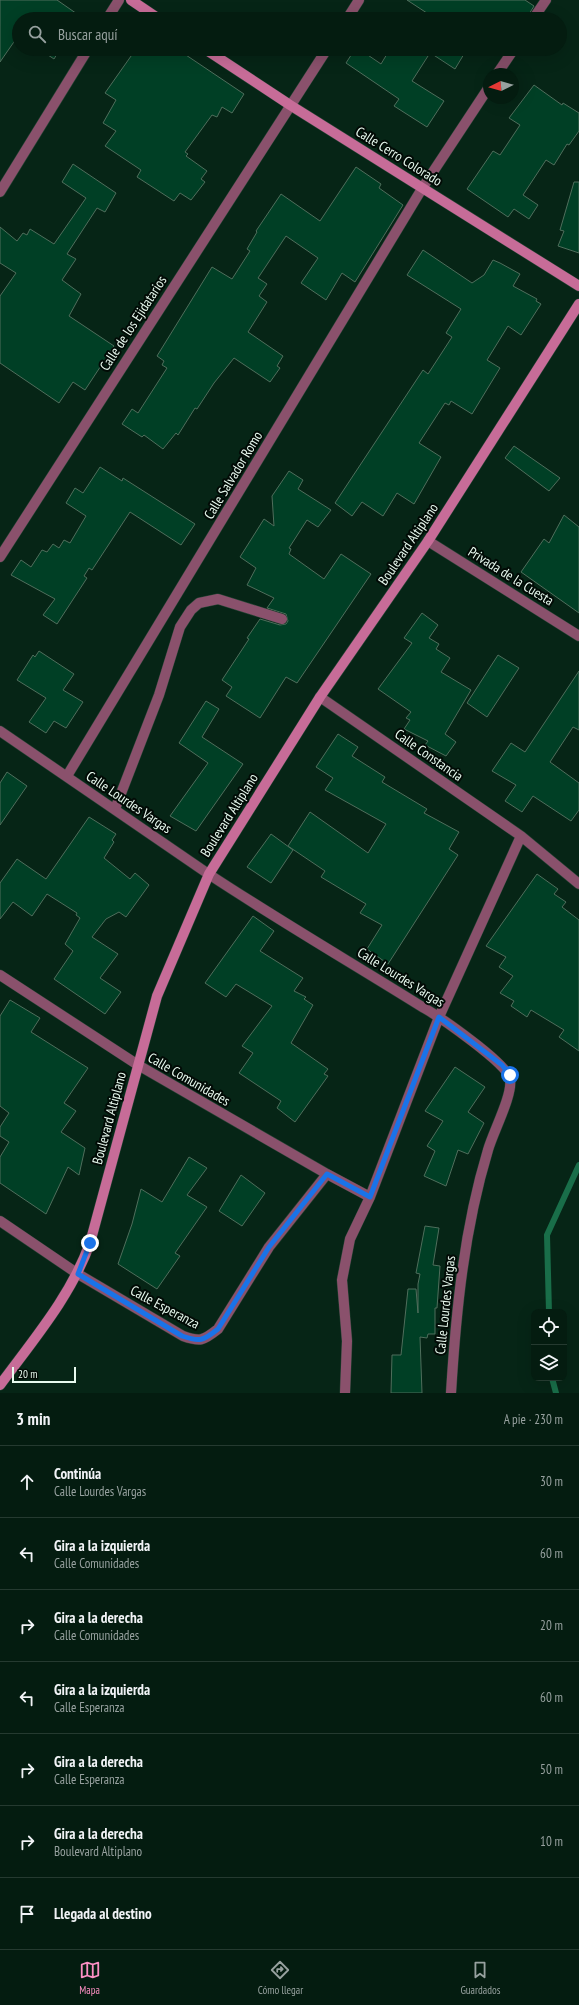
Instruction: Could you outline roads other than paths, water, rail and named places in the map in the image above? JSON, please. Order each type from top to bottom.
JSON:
[{"type":"street","points":[[111,12],[119,0]]},
{"type":"street","points":[[131,0],[149,12]]},
{"type":"street","points":[[351,12],[359,0]]},
{"type":"street","points":[[538,12],[546,0]]},
{"type":"street","points":[[0,192],[84,56]]},
{"type":"street","name":"Calle Cerro Colorado","points":[[216,56],[290,105],[579,286]]},
{"type":"street","name":"Calle de los Ejidatarios","points":[[0,557],[322,56]]},
{"type":"street","points":[[501,68],[509,56]]},
{"type":"street","name":"Calle Salvador Romo","points":[[67,776],[423,187],[483,96]]},
{"type":"street","name":"Boulevard Altiplano","points":[[0,1385],[65,1296],[78,1274],[90,1243],[157,996],[209,874],[320,697],[428,541],[579,304]]},
{"type":"street","name":"Privada de la Cuesta","points":[[428,541],[579,636]]},
{"type":"street","points":[[115,809],[159,695],[180,628],[191,610],[199,603],[218,599],[282,619]]},
{"type":"street","name":"Calle Constancia","points":[[320,697],[522,836],[579,884]]},
{"type":"street","name":"Calle Lourdes Vargas","points":[[0,731],[209,874],[439,1017],[502,1065],[510,1075],[511,1089],[493,1132],[478,1184],[463,1261],[454,1339],[451,1393]]},
{"type":"street","points":[[344,1393],[347,1341],[342,1280],[350,1239],[370,1197],[439,1017],[522,836]]},
{"type":"street","name":"Calle Comunidades","points":[[0,975],[138,1065],[327,1174],[370,1197]]},
{"type":"street","name":"Calle Esperanza","points":[[0,1221],[78,1274],[182,1336],[197,1340],[206,1338],[218,1329],[269,1247],[327,1174]]},
{"type":"waterway","points":[[549,1309],[547,1235],[579,1165]]},
{"type":"waterway","points":[[553,1381],[556,1393]]}]
